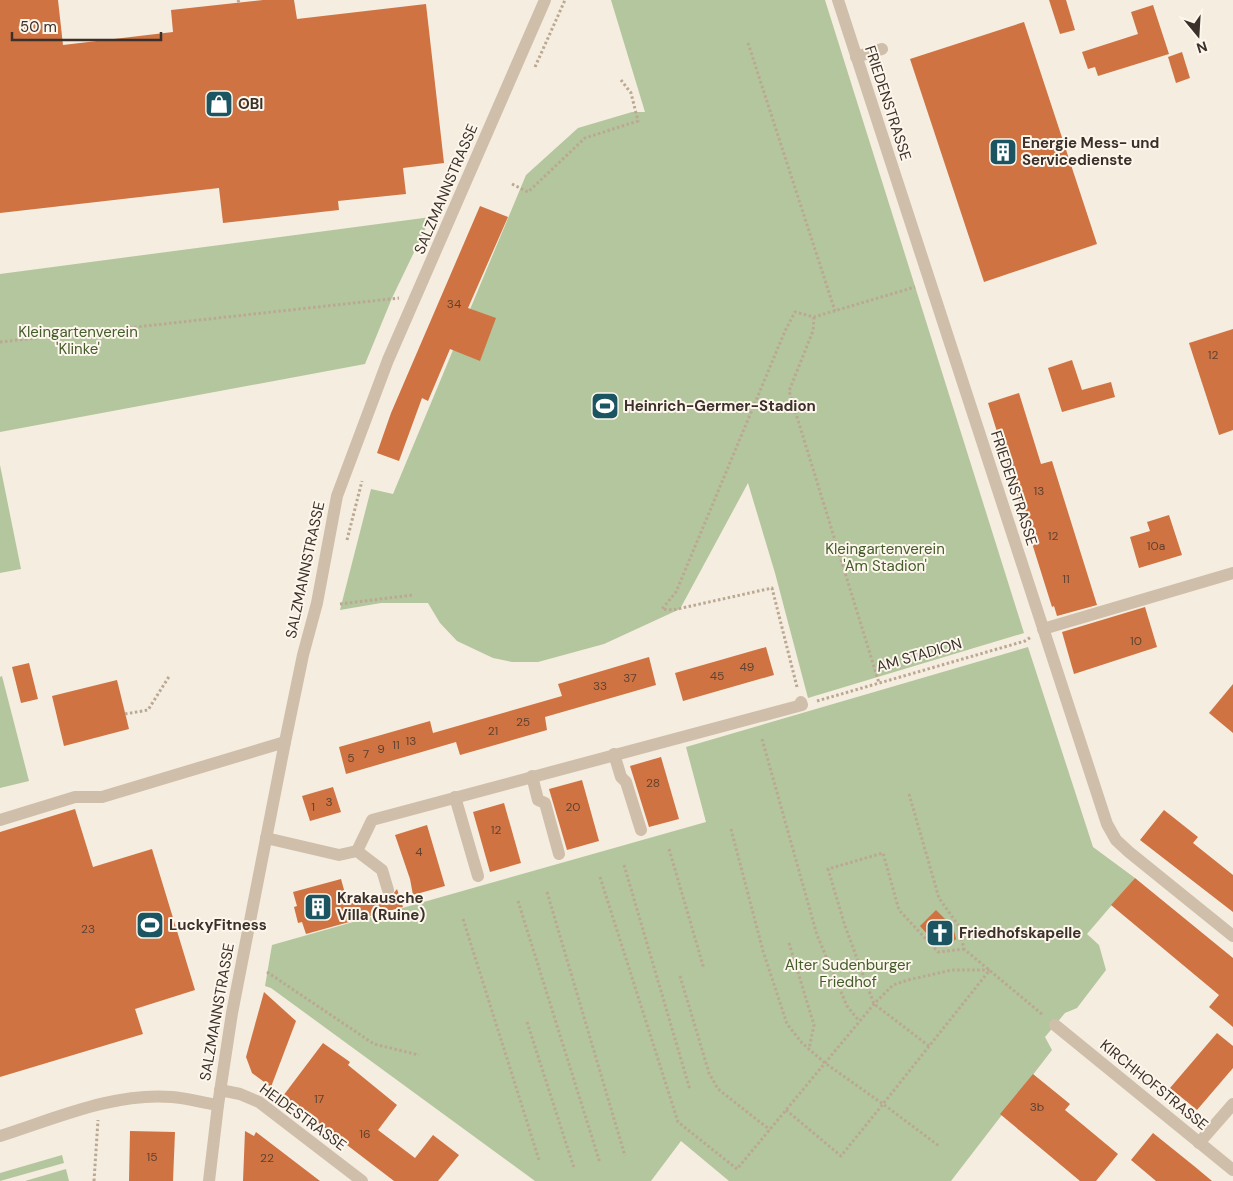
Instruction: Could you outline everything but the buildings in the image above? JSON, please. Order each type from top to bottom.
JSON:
[{"type":"street","name":"SALZMANNSTRASSE","points":[[209,1181],[232,1013],[285,742],[303,655],[317,604],[337,496],[388,360],[545,0]]},
{"type":"street","name":"FRIEDENSTRASSE","points":[[838,0],[1103,812],[1113,835],[1129,852],[1233,936]]},
{"type":"street","points":[[856,57],[882,49]]},
{"type":"street","points":[[1043,629],[1233,573]]},
{"type":"street","points":[[357,851],[372,820],[802,703]]},
{"type":"street","points":[[0,820],[75,797],[102,797],[285,742]]},
{"type":"street","points":[[614,754],[621,777],[626,782],[641,830]]},
{"type":"street","points":[[532,776],[538,800],[545,803],[559,854]]},
{"type":"street","points":[[455,798],[478,876]]},
{"type":"street","points":[[266,838],[339,854],[357,851],[382,870],[388,890]]},
{"type":"street","name":"KIRCHHOFSTRASSE","points":[[1055,1025],[1233,1170]]},
{"type":"street","name":"HEIDESTRASSE","points":[[220,1090],[240,1094],[259,1102],[362,1181]]},
{"type":"street","points":[[0,1136],[99,1105],[134,1099],[173,1096],[218,1105]]},
{"type":"street","points":[[1199,1143],[1233,1104]]},
{"type":"path","points":[[535,68],[565,0]]},
{"type":"path","points":[[748,43],[835,311]]},
{"type":"path","points":[[512,184],[528,192],[585,138],[638,121],[631,93],[621,80]]},
{"type":"path","points":[[802,703],[772,588],[673,610],[662,609],[676,592],[785,331],[795,312],[814,317],[913,288]]},
{"type":"path","points":[[0,342],[392,298]]},
{"type":"path","points":[[814,317],[813,331],[789,391],[879,683]]},
{"type":"path","points":[[346,544],[363,478]]},
{"type":"path","points":[[340,604],[413,595]]},
{"type":"path","name":"AM STADION","points":[[802,703],[1025,641],[1043,629]]},
{"type":"path","points":[[125,714],[148,710],[170,674]]},
{"type":"path","points":[[762,739],[817,935],[847,1006],[859,1022]]},
{"type":"path","points":[[909,794],[939,898],[958,924],[964,949],[1055,1025]]},
{"type":"path","points":[[731,829],[782,1014],[787,1024],[809,1049],[825,1063],[939,1146]]},
{"type":"path","points":[[669,849],[704,969]]},
{"type":"path","points":[[929,1046],[874,1004],[845,926],[828,869],[883,853],[899,910],[938,952],[964,949]]},
{"type":"path","points":[[624,865],[690,1090]]},
{"type":"path","points":[[600,876],[678,1122],[737,1168],[874,1004],[893,985],[952,970],[990,970]]},
{"type":"path","points":[[547,892],[582,1005],[625,1156]]},
{"type":"path","points":[[518,901],[600,1163]]},
{"type":"path","points":[[463,919],[539,1160]]},
{"type":"path","points":[[789,943],[814,1025],[809,1049]]},
{"type":"path","points":[[786,1110],[841,1156],[990,970]]},
{"type":"path","points":[[267,972],[374,1044],[419,1055]]},
{"type":"path","points":[[680,976],[713,1081],[718,1088],[770,1130]]},
{"type":"path","points":[[527,1022],[574,1168]]},
{"type":"path","points":[[94,1181],[99,1105]]},
{"type":"green space","name":"Kleingartenverein 'Am Stadion'","points":[[611,0],[825,0],[1024,633],[808,698],[775,573],[748,483],[680,609],[604,644],[538,662],[512,662],[493,658],[457,641],[440,623],[428,603],[381,603],[340,610],[371,489],[393,494],[526,175],[578,128],[632,112],[645,112]]},
{"type":"green space","name":"Kleingartenverein 'Klinke'","points":[[431,217],[392,298],[365,364],[0,432],[0,274]]},
{"type":"green space","points":[[0,465],[21,569],[0,573]]},
{"type":"green space","name":"Alter Sudenburger Friedhof","points":[[1028,647],[1093,847],[1135,878],[1087,934],[1099,945],[1106,970],[1077,1008],[1065,1013],[1045,1037],[1052,1050],[951,1181],[729,1181],[681,1141],[651,1181],[535,1181],[271,988],[265,986],[272,945],[706,822],[686,747]]},
{"type":"green space","points":[[2,676],[29,781],[0,788],[0,677]]},
{"type":"green space","points":[[62,1155],[64,1163],[0,1181],[0,1173]]},
{"type":"green space","points":[[66,1169],[69,1181],[25,1181]]},
{"type":"place","name":"OBI","points":[[219,104]]},
{"type":"place","name":"Energie Mess- und Servicedienste","points":[[1003,152]]},
{"type":"place","name":"Heinrich-Germer-Stadion","points":[[605,406]]},
{"type":"place","name":"Krakausche Villa (Ruine)","points":[[318,907]]},
{"type":"place","name":"LuckyFitness","points":[[150,925]]},
{"type":"place","name":"Friedhofskapelle","points":[[940,933]]}]
